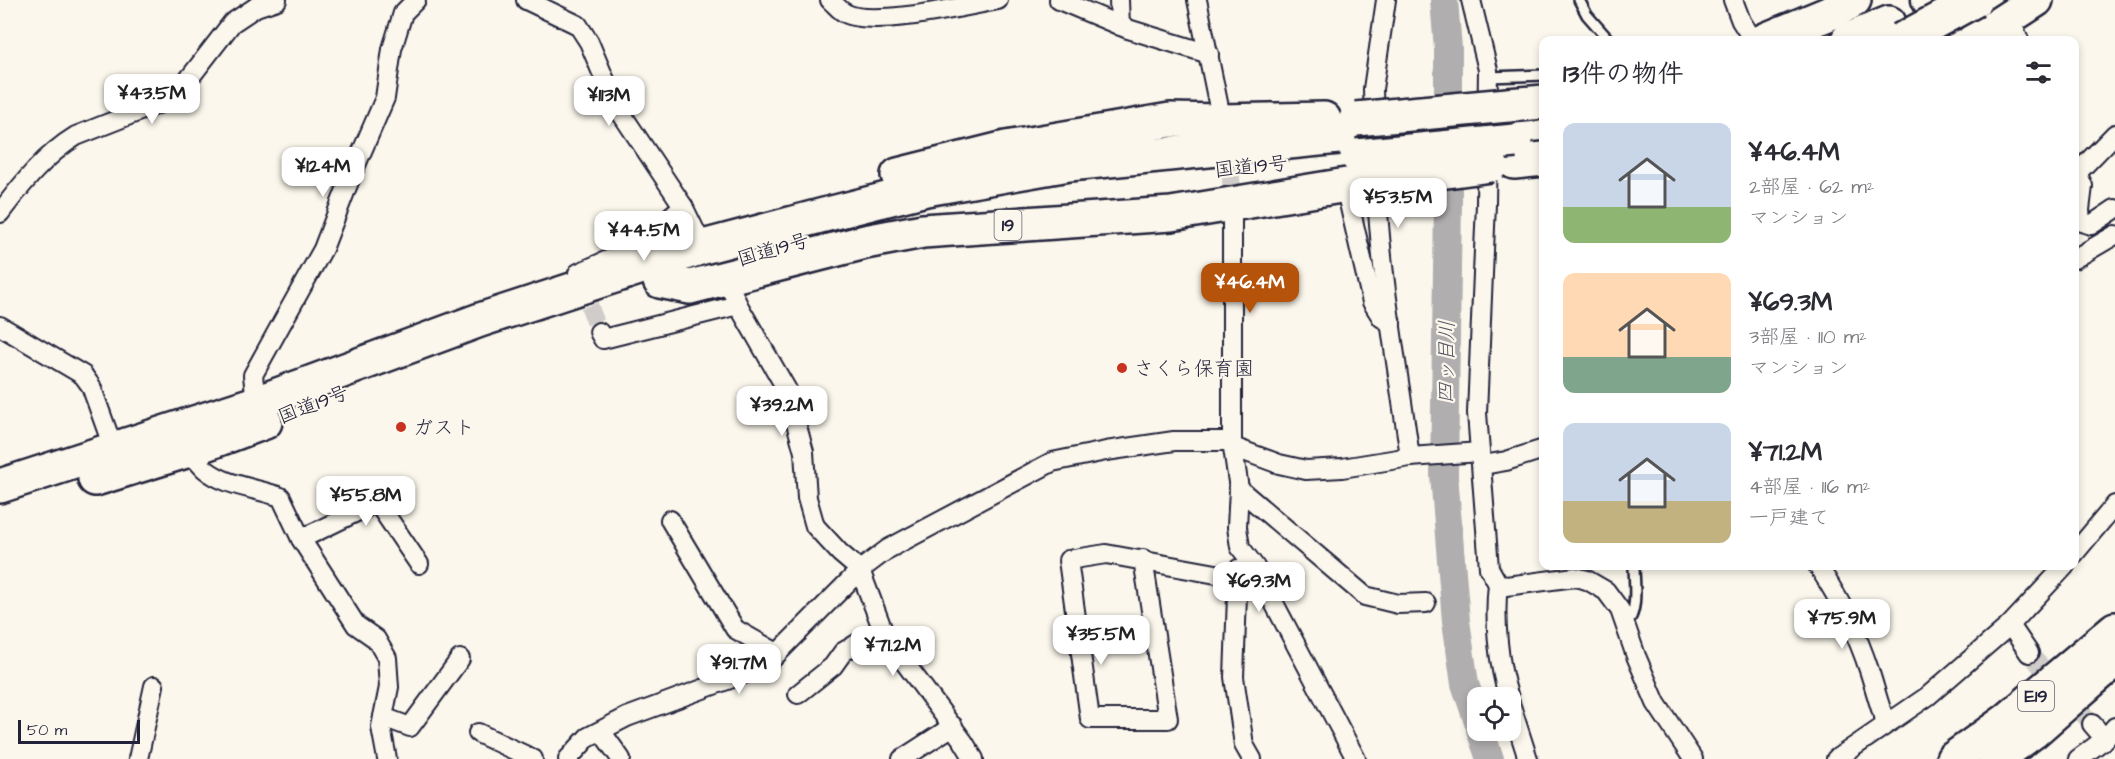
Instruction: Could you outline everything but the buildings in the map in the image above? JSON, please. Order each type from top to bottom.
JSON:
[{"type":"highway","points":[[1775,36],[1854,0]]},
{"type":"highway","points":[[1895,32],[1933,0]]},
{"type":"highway","points":[[1872,36],[1895,32],[1975,0]]},
{"type":"highway","points":[[1983,36],[2022,19]]},
{"type":"highway","name":"19","points":[[1522,137],[1539,110]]},
{"type":"highway","name":"19","points":[[703,247],[771,212],[938,164],[1006,148],[1170,120],[1224,128],[1355,156]]},
{"type":"highway","name":"国道19号","points":[[0,509],[189,450],[481,342],[660,281],[840,230],[1038,189],[1522,137],[1539,123]]},
{"type":"highway","name":"国道19号","points":[[0,486],[256,402],[480,320],[703,247],[926,189],[1069,164],[1355,156]]},
{"type":"highway","name":"19","points":[[660,281],[732,291],[865,242],[923,231],[1171,214],[1355,156]]},
{"type":"highway","name":"E19","points":[[1953,759],[2006,721],[2115,629]]},
{"type":"highway","name":"E19","points":[[1996,759],[2033,732],[2115,660]]},
{"type":"main road","points":[[1926,0],[1947,36]]},
{"type":"street","points":[[0,213],[32,174],[65,143],[76,136],[160,103],[178,93],[232,23],[256,7],[277,0]]},
{"type":"street","points":[[256,402],[253,375],[324,249],[350,179],[385,98],[392,49],[403,13],[416,0]]},
{"type":"street","points":[[526,0],[578,25],[589,42],[615,104],[683,206],[703,247]]},
{"type":"street","points":[[830,0],[845,13],[868,18],[923,15],[999,0]]},
{"type":"street","points":[[1059,0],[1120,26],[1209,54]]},
{"type":"street","points":[[1119,0],[1120,26]]},
{"type":"street","points":[[1197,0],[1224,128]]},
{"type":"street","points":[[1386,0],[1373,89],[1377,201],[1391,323],[1414,456]]},
{"type":"street","points":[[1471,0],[1488,69],[1486,204],[1476,456],[1489,568],[1498,584],[1506,586],[1575,577],[1598,585],[1614,600],[1626,622],[1636,656],[1656,703],[1693,759]]},
{"type":"street","points":[[1734,0],[1741,21],[1750,36]]},
{"type":"street","points":[[2079,167],[2115,134]]},
{"type":"street","points":[[1355,156],[1372,302],[1382,318],[1391,323]]},
{"type":"street","points":[[2079,177],[2083,186],[2081,222],[2091,225],[2115,208]]},
{"type":"street","points":[[1232,195],[1233,444],[1239,489],[1240,547],[1234,677],[1244,745],[1252,759]]},
{"type":"street","points":[[578,273],[631,250],[683,206]]},
{"type":"street","points":[[2079,256],[2115,236]]},
{"type":"street","points":[[599,332],[603,339],[732,291],[787,390],[804,452],[807,498],[814,526],[860,570],[882,629],[953,726],[974,759]]},
{"type":"street","points":[[0,326],[83,375],[91,386],[114,450]]},
{"type":"street","points":[[568,759],[588,737],[627,717],[765,666],[860,570],[888,549],[1053,462],[1174,441],[1233,444],[1279,464],[1306,470],[1342,468],[1414,456],[1476,456],[1506,461],[1539,450]]},
{"type":"street","points":[[189,450],[205,469],[230,483],[281,497],[301,539],[356,626],[376,639],[387,658],[389,687],[381,727],[387,759]]},
{"type":"street","points":[[1239,489],[1365,596],[1398,604],[1426,603]]},
{"type":"street","points":[[301,539],[377,502],[419,564]]},
{"type":"street","points":[[2079,544],[2115,505]]},
{"type":"street","points":[[670,520],[735,629],[777,654]]},
{"type":"street","points":[[1240,547],[1255,567],[1356,759]]},
{"type":"street","points":[[1143,559],[1168,719],[1090,719],[1068,560],[1106,554],[1143,559],[1238,578]]},
{"type":"street","points":[[1820,570],[1841,603],[1857,639],[1886,723]]},
{"type":"street","points":[[1836,759],[1928,696],[2010,626],[2061,570]]},
{"type":"street","points":[[1498,584],[1496,599],[1502,675],[1506,687]]},
{"type":"street","points":[[2010,626],[2029,653]]},
{"type":"street","points":[[798,694],[833,666],[843,652],[882,629]]},
{"type":"street","points":[[383,717],[410,727],[460,659]]},
{"type":"street","points":[[138,759],[154,686]]},
{"type":"street","points":[[2078,759],[2110,733],[2092,724]]},
{"type":"street","points":[[902,759],[953,726]]},
{"type":"street","points":[[601,731],[621,759]]},
{"type":"street","points":[[478,733],[533,759]]},
{"type":"street","points":[[1521,737],[1528,759]]},
{"type":"lane","points":[[1579,0],[1587,15],[1605,36]]},
{"type":"lane","points":[[1488,77],[1539,75]]},
{"type":"lane","points":[[1626,622],[1632,616],[1635,601],[1634,570]]},
{"type":"waterway","name":"四ッ目川","points":[[1444,0],[1448,49],[1444,475],[1456,621],[1467,690]]},
{"type":"waterway","name":"四ッ目川","points":[[1484,741],[1490,759]]},
{"type":"tunnel","points":[[1227,142],[1232,188]]},
{"type":"tunnel","points":[[580,280],[599,332]]},
{"type":"tunnel","points":[[2029,653],[2092,724]]},
{"type":"place","name":"さくら保育園","points":[[1122,368]]},
{"type":"place","name":"ガスト","points":[[401,427]]}]
